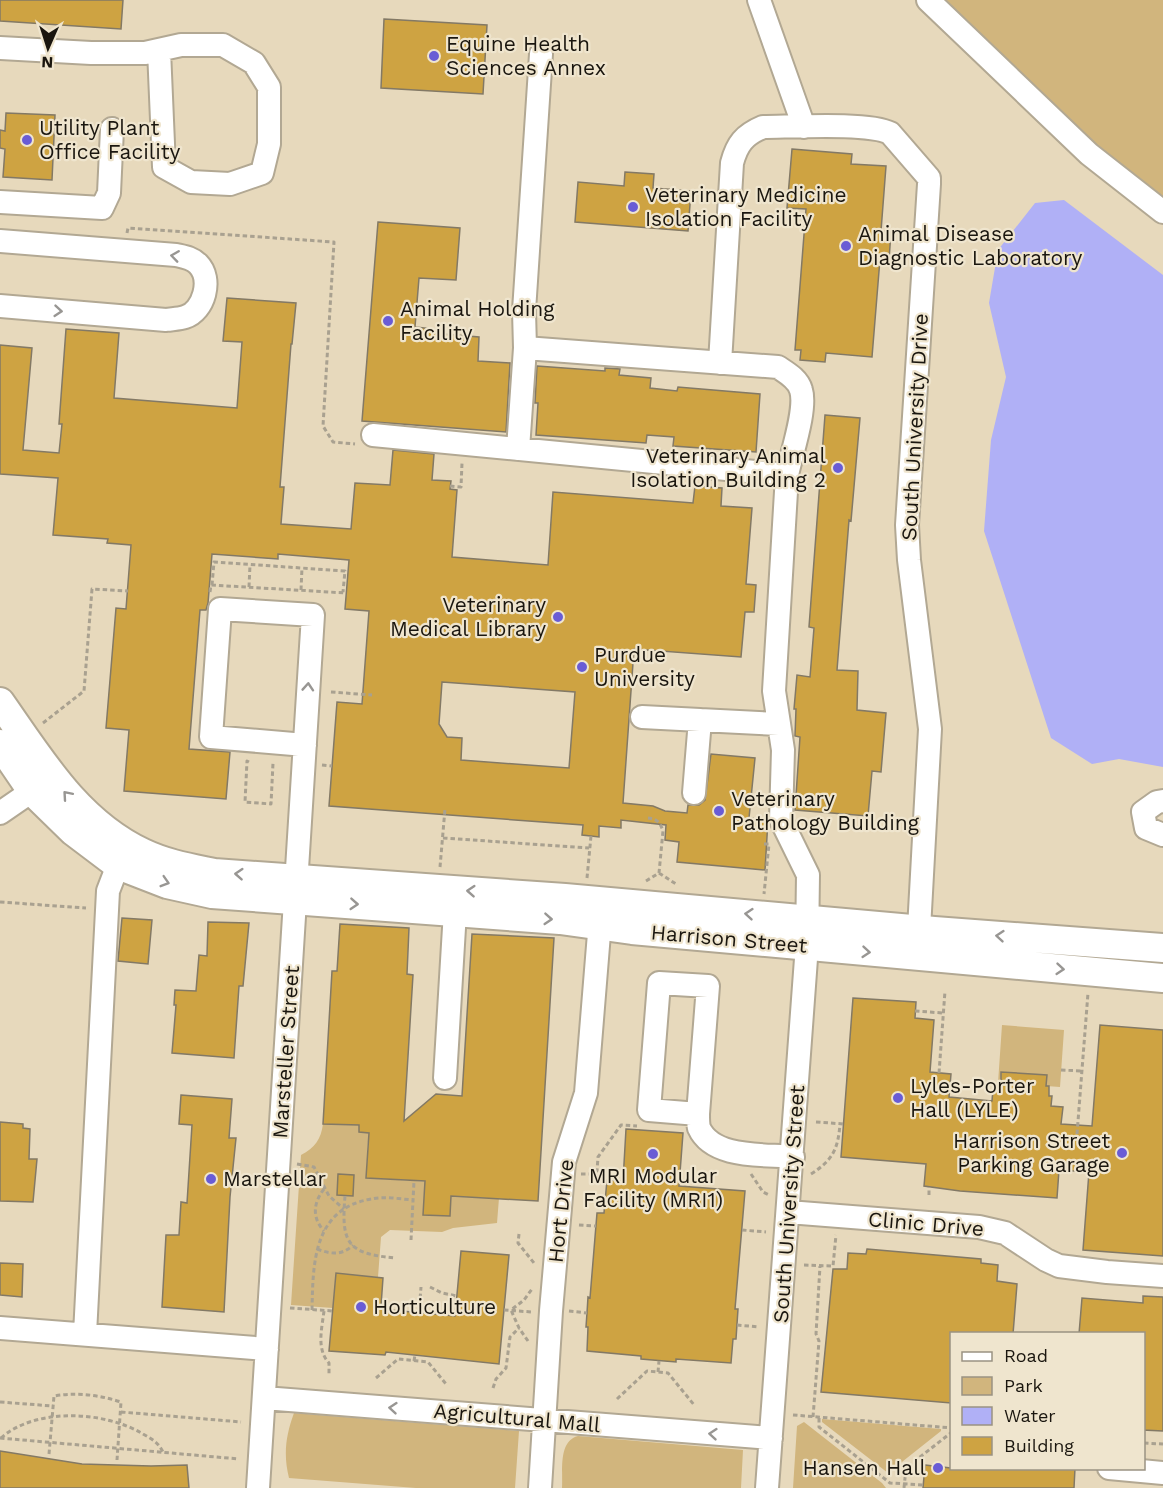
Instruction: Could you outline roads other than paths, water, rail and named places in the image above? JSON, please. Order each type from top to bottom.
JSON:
[{"type":"main road","points":[[0,702],[54,779],[79,808],[114,836],[143,853],[176,866],[296,889]]},
{"type":"main road","points":[[0,744],[32,791],[73,831],[118,865],[167,884],[212,894],[296,889]]},
{"type":"main road","name":"Harrison Street","points":[[296,889],[596,904],[632,930],[807,932],[919,929],[1163,948]]},
{"type":"main road","name":"Harrison Street","points":[[296,889],[455,911],[560,920],[596,904]]},
{"type":"main road","name":"Harrison Street","points":[[807,932],[1163,978]]},
{"type":"street","points":[[759,0],[804,127]]},
{"type":"street","points":[[928,0],[1089,154],[1163,212]]},
{"type":"street","points":[[0,48],[91,53],[145,53],[181,45],[223,45],[254,63],[269,87],[269,144],[262,173],[230,184],[191,182],[164,167],[159,50]]},
{"type":"street","points":[[518,449],[525,348],[524,311],[541,54]]},
{"type":"street","name":"South University Drive","points":[[720,363],[732,163],[741,141],[763,127],[883,129],[897,139],[929,178],[907,525],[930,729],[919,929]]},
{"type":"street","points":[[0,202],[102,208],[109,193],[112,129]]},
{"type":"street","points":[[0,241],[176,255],[192,259],[201,267],[205,279],[204,297],[199,308],[186,317],[166,320],[0,306]]},
{"type":"street","name":"South University Street","points":[[525,348],[778,368],[793,377],[801,391],[802,413],[787,475],[774,691],[783,750],[780,820],[808,874],[807,932],[793,1157],[767,1488]]},
{"type":"street","points":[[365,439],[464,443],[787,475]]},
{"type":"street","name":"Marsteller Street","points":[[258,1488],[264,1398],[296,889],[305,745],[313,615],[220,609],[211,737],[256,751],[305,745]]},
{"type":"street","points":[[642,717],[779,724]]},
{"type":"street","points":[[694,793],[700,720]]},
{"type":"street","points":[[0,813],[32,791]]},
{"type":"street","points":[[1163,801],[1143,812],[1146,828],[1163,835]]},
{"type":"street","points":[[86,1334],[108,891],[118,865]]},
{"type":"street","name":"Hort Drive","points":[[540,1488],[564,1162],[586,1093],[596,904]]},
{"type":"street","points":[[445,1078],[455,911]]},
{"type":"street","points":[[698,1114],[648,1110],[659,983],[708,986],[698,1114],[699,1127],[709,1140],[721,1149],[793,1157]]},
{"type":"street","name":"Clinic Drive","points":[[788,1212],[979,1227],[1005,1233],[1059,1266],[1163,1276]]},
{"type":"street","points":[[0,1328],[267,1349]]},
{"type":"street","name":"Agricultural Mall","points":[[264,1398],[771,1438]]},
{"type":"street","points":[[1131,1470],[1163,1473]]},
{"type":"water","points":[[1064,200],[1163,275],[1163,767],[1119,759],[1092,764],[1051,738],[984,531],[991,440],[1006,377],[989,303],[998,250],[1035,203]]},
{"type":"place","name":"Equine Health Sciences Annex","points":[[434,56]]},
{"type":"place","name":"Utility Plant Office Facility","points":[[27,140]]},
{"type":"place","name":"Veterinary Medicine Isolation Facility","points":[[633,207]]},
{"type":"place","name":"Animal Disease Diagnostic Laboratory","points":[[846,246]]},
{"type":"place","name":"Animal Holding Facility","points":[[388,321]]},
{"type":"place","name":"Veterinary Animal Isolation Building 2","points":[[838,468]]},
{"type":"place","name":"Veterinary Medical Library","points":[[558,617]]},
{"type":"place","name":"Purdue University","points":[[582,667]]},
{"type":"place","name":"Veterinary Pathology Building","points":[[719,811]]},
{"type":"place","name":"Lyles-Porter Hall (LYLE)","points":[[898,1098]]},
{"type":"place","name":"Harrison Street Parking Garage","points":[[1122,1153]]},
{"type":"place","name":"MRI Modular Facility (MRI1)","points":[[653,1154]]},
{"type":"place","name":"Marstellar","points":[[211,1179]]},
{"type":"place","name":"Horticulture","points":[[361,1307]]},
{"type":"place","name":"Hansen Hall","points":[[938,1468]]}]
